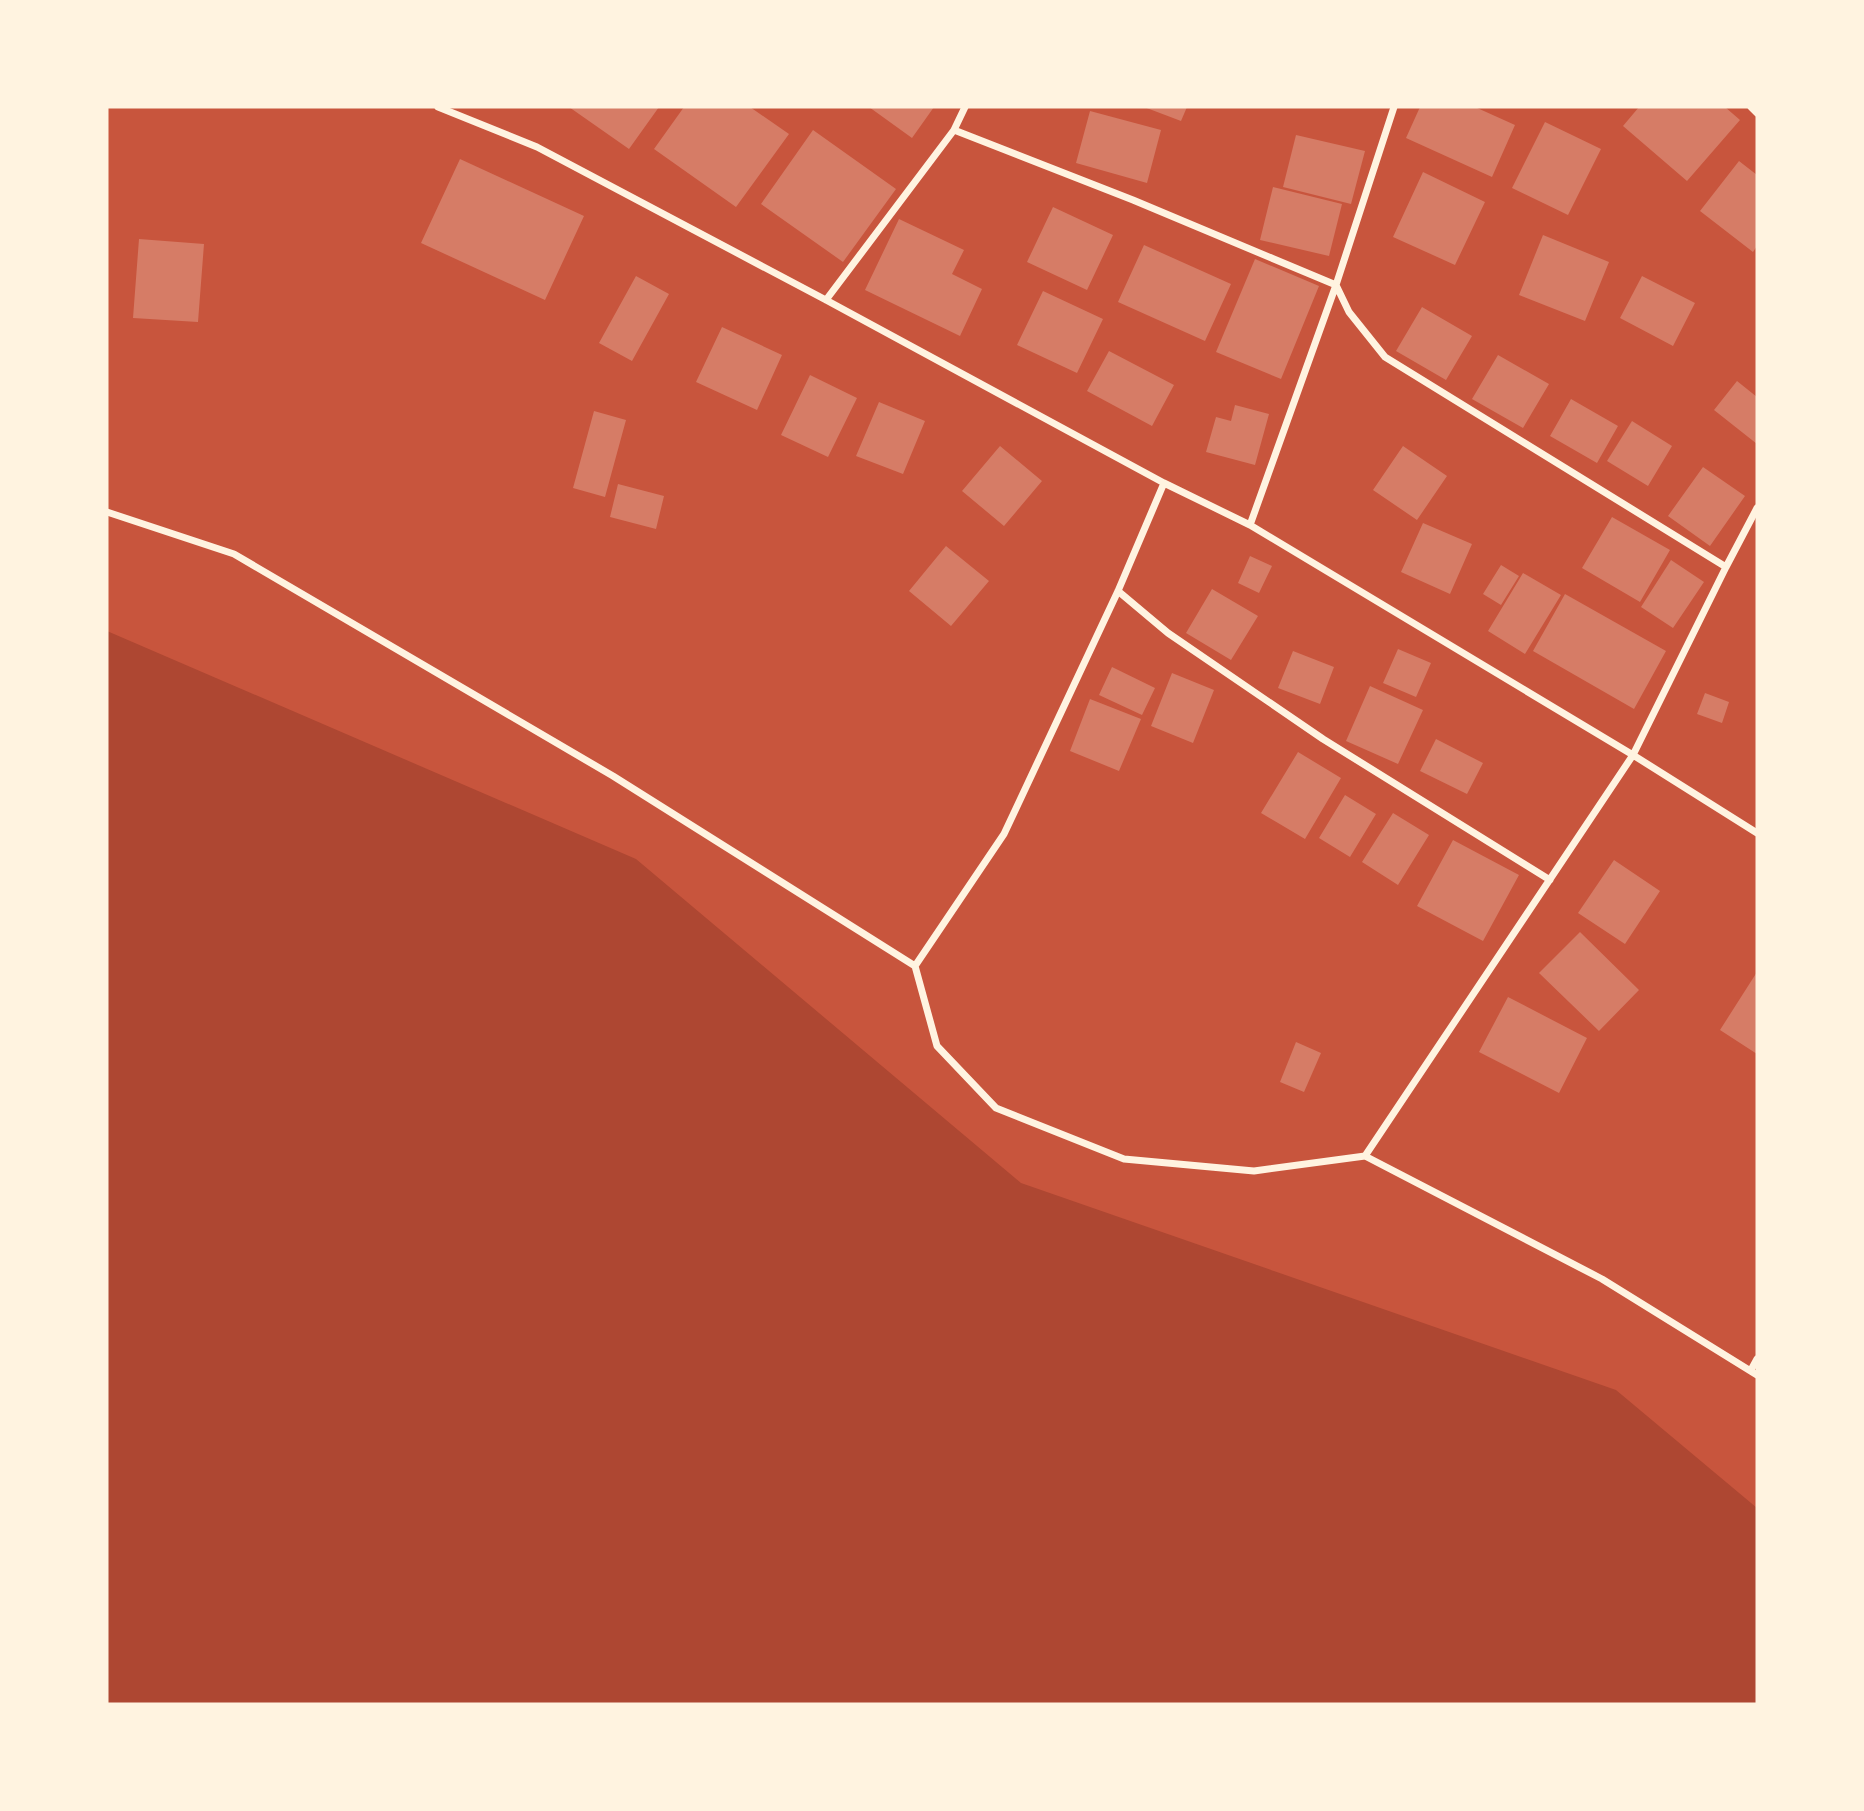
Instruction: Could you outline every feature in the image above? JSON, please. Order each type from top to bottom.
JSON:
[{"type":"street","points":[[438,107],[537,147],[1164,483],[1250,525],[1633,755],[1757,833]]},
{"type":"street","points":[[826,300],[954,130],[965,107]]},
{"type":"street","points":[[1250,525],[1335,285],[1394,107]]},
{"type":"street","points":[[1751,107],[1757,113]]},
{"type":"street","points":[[954,130],[1133,200],[1335,285],[1349,312],[1385,357],[1726,567]]},
{"type":"street","points":[[915,966],[1004,834],[1118,591],[1164,483]]},
{"type":"street","points":[[1365,1156],[1633,755],[1757,508]]},
{"type":"street","points":[[107,512],[234,554],[613,776],[915,966],[937,1046],[996,1108],[1124,1159],[1254,1171],[1365,1156],[1602,1279],[1754,1372],[1757,1359]]},
{"type":"street","points":[[1118,591],[1168,633],[1323,739],[1550,880]]},
{"type":"shaded area","points":[[107,631],[636,859],[1021,1183],[1616,1390],[1757,1508],[1757,1704],[107,1704]]},
{"type":"building","points":[[569,107],[659,107],[629,149]]},
{"type":"building","points":[[684,107],[750,107],[789,134],[736,207],[654,149]]},
{"type":"building","points":[[869,107],[934,107],[912,138]]},
{"type":"building","points":[[1144,107],[1187,107],[1181,121]]},
{"type":"building","points":[[1420,107],[1475,107],[1515,125],[1492,177],[1406,138]]},
{"type":"building","points":[[1639,107],[1725,107],[1740,120],[1687,181],[1623,126]]},
{"type":"building","points":[[1090,111],[1161,130],[1147,183],[1076,163]]},
{"type":"building","points":[[1545,122],[1601,149],[1568,215],[1512,188]]},
{"type":"building","points":[[813,130],[896,189],[843,262],[761,204]]},
{"type":"building","points":[[1296,135],[1365,151],[1351,204],[1283,187]]},
{"type":"building","points":[[460,159],[584,216],[545,300],[421,243]]},
{"type":"building","points":[[1739,161],[1757,175],[1757,246],[1753,252],[1700,211]]},
{"type":"building","points":[[1423,172],[1485,202],[1455,265],[1393,237]]},
{"type":"building","points":[[1273,187],[1342,204],[1329,256],[1260,240]]},
{"type":"building","points":[[1053,207],[1113,235],[1087,290],[1027,262]]},
{"type":"building","points":[[899,219],[964,250],[952,274],[982,289],[960,336],[865,290]]},
{"type":"building","points":[[1543,235],[1609,262],[1585,321],[1519,295]]},
{"type":"building","points":[[139,239],[204,244],[198,322],[133,318]]},
{"type":"building","points":[[1144,245],[1231,284],[1205,341],[1118,302]]},
{"type":"building","points":[[1255,259],[1319,286],[1281,379],[1216,352]]},
{"type":"building","points":[[636,276],[669,294],[632,361],[599,343]]},
{"type":"building","points":[[1642,276],[1695,303],[1673,346],[1620,318]]},
{"type":"building","points":[[1043,291],[1103,319],[1077,373],[1017,345]]},
{"type":"building","points":[[1422,307],[1472,336],[1446,380],[1396,351]]},
{"type":"building","points":[[722,327],[782,355],[757,410],[696,382]]},
{"type":"building","points":[[1109,351],[1174,385],[1152,426],[1087,391]]},
{"type":"building","points":[[1498,355],[1549,384],[1523,428],[1472,399]]},
{"type":"building","points":[[810,375],[857,398],[828,457],[781,435]]},
{"type":"building","points":[[1737,381],[1757,397],[1757,444],[1714,410]]},
{"type":"building","points":[[1571,399],[1618,426],[1597,463],[1550,436]]},
{"type":"building","points":[[879,402],[925,421],[903,474],[856,456]]},
{"type":"building","points":[[1235,405],[1269,414],[1255,465],[1206,452],[1216,417],[1231,421]]},
{"type":"building","points":[[594,411],[626,420],[605,497],[573,488]]},
{"type":"building","points":[[1632,421],[1672,446],[1648,486],[1607,461]]},
{"type":"building","points":[[1000,446],[1042,481],[1004,526],[962,491]]},
{"type":"building","points":[[1403,446],[1447,476],[1417,520],[1373,490]]},
{"type":"building","points":[[1703,467],[1745,496],[1710,546],[1668,516]]},
{"type":"building","points":[[618,484],[664,496],[656,529],[610,517]]},
{"type":"building","points":[[1612,517],[1670,550],[1640,602],[1582,568]]},
{"type":"building","points":[[1423,523],[1472,544],[1450,594],[1401,572]]},
{"type":"building","points":[[946,546],[989,581],[951,626],[909,591]]},
{"type":"building","points":[[1250,556],[1272,566],[1259,593],[1238,583]]},
{"type":"building","points":[[1671,560],[1704,582],[1673,628],[1641,607]]},
{"type":"building","points":[[1501,565],[1519,576],[1501,605],[1483,594]]},
{"type":"building","points":[[1523,573],[1561,595],[1525,654],[1488,631]]},
{"type":"building","points":[[1212,589],[1258,616],[1231,660],[1186,633]]},
{"type":"building","points":[[1565,594],[1666,651],[1634,709],[1533,651]]},
{"type":"building","points":[[1398,649],[1431,663],[1416,697],[1383,683]]},
{"type":"building","points":[[1293,651],[1334,667],[1320,704],[1278,688]]},
{"type":"building","points":[[1112,667],[1155,688],[1142,715],[1099,695]]},
{"type":"building","points":[[1172,673],[1214,690],[1193,743],[1151,726]]},
{"type":"building","points":[[1370,686],[1423,710],[1398,764],[1346,741]]},
{"type":"building","points":[[1705,693],[1729,702],[1722,723],[1697,714]]},
{"type":"building","points":[[1090,699],[1141,719],[1119,771],[1070,751]]},
{"type":"building","points":[[1436,739],[1483,763],[1467,794],[1420,771]]},
{"type":"building","points":[[1298,752],[1341,778],[1305,839],[1261,813]]},
{"type":"building","points":[[1345,795],[1376,814],[1350,857],[1319,838]]},
{"type":"building","points":[[1393,813],[1429,835],[1398,885],[1362,862]]},
{"type":"building","points":[[1453,840],[1519,875],[1483,941],[1417,906]]},
{"type":"building","points":[[1614,860],[1660,891],[1625,944],[1578,913]]},
{"type":"building","points":[[1580,932],[1639,990],[1599,1031],[1539,973]]},
{"type":"building","points":[[1757,972],[1757,1054],[1720,1030]]},
{"type":"building","points":[[1508,997],[1587,1038],[1559,1093],[1479,1052]]},
{"type":"building","points":[[1296,1042],[1321,1053],[1304,1092],[1280,1082]]}]
